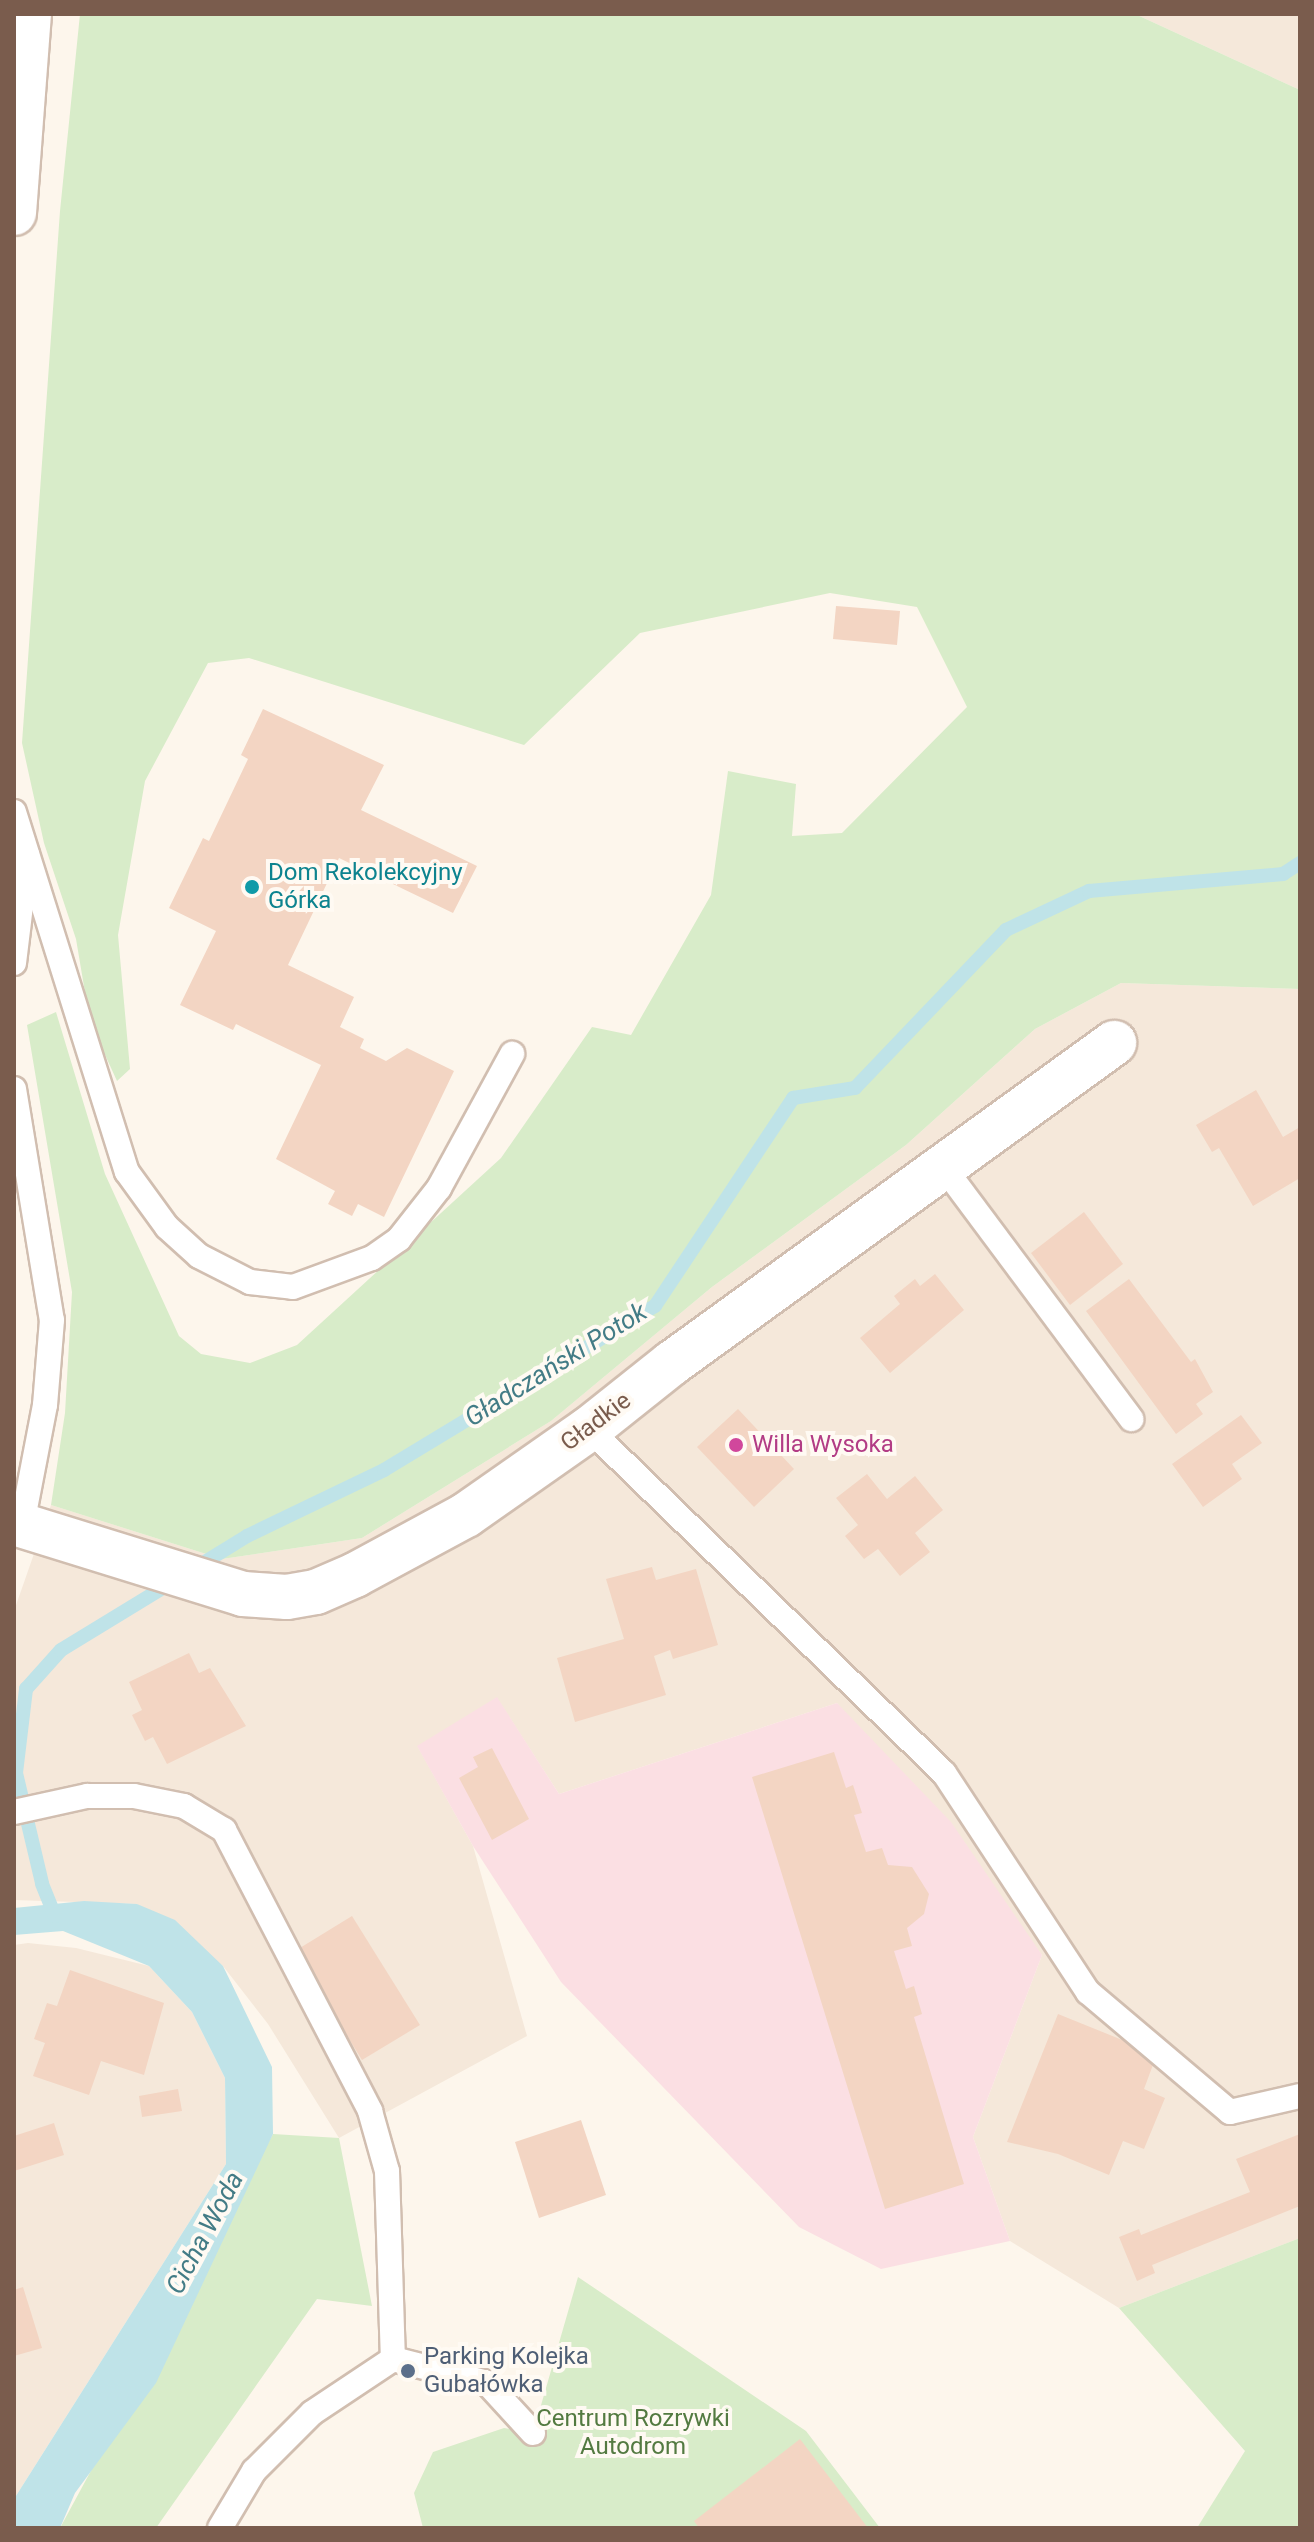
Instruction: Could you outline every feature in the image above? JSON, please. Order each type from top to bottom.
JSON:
[{"type":"street","points":[[14,213],[29,14]]},
{"type":"street","name":"Gładkie","points":[[18,1524],[243,1594],[287,1597],[316,1592],[355,1575],[466,1515],[589,1429],[942,1165],[1114,1043]]},
{"type":"lane","points":[[14,812],[28,845],[127,1172],[167,1227],[199,1256],[250,1282],[293,1287],[361,1264],[399,1239],[439,1188],[512,1054]]},
{"type":"lane","points":[[14,963],[28,845]]},
{"type":"lane","points":[[14,1089],[52,1320],[45,1405],[18,1524]]},
{"type":"lane","points":[[942,1165],[1131,1419]]},
{"type":"lane","points":[[589,1429],[944,1773],[1088,1992],[1230,2112],[1300,2096]]},
{"type":"lane","points":[[14,1812],[87,1796],[134,1796],[184,1806],[224,1830],[370,2111],[387,2171],[393,2359]]},
{"type":"lane","points":[[220,2528],[254,2471],[312,2413],[393,2359],[487,2383],[533,2433]]},
{"type":"shaded area","points":[[1135,14],[1300,14],[1300,90]]},
{"type":"shaded area","points":[[1121,983],[1300,989],[1300,2238],[1119,2308],[1010,2241],[973,2137],[1042,1955],[837,1703],[559,1794],[497,1698],[418,1747],[473,1846],[527,2036],[339,2138],[268,2024],[223,1966],[137,1904],[14,1900],[14,1611],[51,1505],[222,1559],[362,1538],[551,1421],[712,1287],[906,1145],[1035,1029]]},
{"type":"shaded area","points":[[497,1697],[559,1794],[837,1703],[951,1822],[1042,1955],[973,2137],[1010,2241],[881,2269],[799,2227],[561,1982],[473,1846],[417,1746]]},
{"type":"shaded area","points":[[28,1943],[76,1948],[149,1966],[192,2012],[225,2078],[226,2164],[14,2499],[14,1945]]},
{"type":"green space","points":[[80,14],[1135,14],[1300,90],[1300,989],[1121,983],[1035,1029],[906,1145],[712,1287],[551,1421],[362,1538],[222,1559],[51,1505],[65,1413],[72,1292],[27,1025],[56,1012],[105,1174],[179,1336],[201,1354],[250,1363],[297,1345],[501,1158],[592,1027],[631,1035],[711,895],[728,771],[796,784],[792,836],[842,833],[967,707],[917,607],[830,593],[640,633],[524,745],[249,658],[208,663],[145,781],[118,935],[130,1069],[117,1081],[90,1022],[76,939],[44,843],[22,743],[60,211]]},
{"type":"green space","points":[[273,2134],[339,2138],[372,2306],[317,2299],[156,2528],[60,2528]]},
{"type":"green space","points":[[1300,2238],[1300,2528],[1197,2528],[1245,2451],[1119,2308]]},
{"type":"green space","name":"Centrum Rozrywki Autodrom","points":[[578,2277],[806,2431],[880,2528],[423,2528],[414,2493],[433,2452],[504,2428],[533,2433]]},
{"type":"water","name":"Cicha Woda","points":[[84,1901],[137,1904],[175,1920],[223,1966],[272,2067],[273,2134],[156,2383],[75,2493],[60,2528],[14,2528],[14,2499],[226,2164],[225,2078],[192,2012],[149,1966],[63,1931],[14,1935],[14,1908]]},
{"type":"building","points":[[836,606],[900,611],[897,645],[833,639]]},
{"type":"building","name":"Dom Rekolekcyjny Górka","points":[[263,709],[384,765],[361,810],[477,866],[453,913],[339,858],[288,965],[354,997],[340,1027],[364,1039],[360,1048],[386,1061],[407,1048],[454,1071],[384,1217],[358,1204],[352,1216],[328,1204],[335,1191],[276,1159],[321,1065],[236,1024],[233,1030],[180,1005],[216,931],[169,908],[203,838],[209,841],[248,759],[241,755]]},
{"type":"building","points":[[1256,1090],[1283,1137],[1300,1127],[1300,1178],[1253,1206],[1219,1148],[1212,1152],[1196,1125]]},
{"type":"building","points":[[1084,1212],[1123,1264],[1070,1305],[1031,1253]]},
{"type":"building","points":[[935,1274],[964,1310],[890,1373],[860,1338],[900,1304],[894,1296],[915,1279],[920,1286]]},
{"type":"building","points":[[1129,1279],[1191,1362],[1195,1359],[1213,1392],[1196,1404],[1203,1414],[1176,1434],[1086,1311]]},
{"type":"building","points":[[738,1409],[794,1469],[754,1507],[697,1447]]},
{"type":"building","points":[[1241,1415],[1262,1443],[1232,1464],[1242,1479],[1203,1507],[1172,1464]]},
{"type":"building","points":[[867,1474],[887,1499],[915,1476],[943,1510],[915,1533],[930,1552],[900,1576],[878,1549],[864,1559],[845,1536],[858,1525],[836,1498]]},
{"type":"building","points":[[652,1567],[656,1580],[696,1569],[718,1645],[673,1659],[670,1650],[654,1656],[666,1695],[575,1722],[557,1658],[624,1639],[606,1579]]},
{"type":"building","points":[[189,1653],[199,1673],[210,1668],[246,1726],[167,1764],[153,1737],[145,1741],[132,1715],[142,1710],[129,1682]]},
{"type":"building","points":[[492,1748],[529,1819],[492,1840],[459,1778],[478,1767],[473,1757]]},
{"type":"building","points":[[834,1752],[846,1788],[853,1785],[862,1813],[854,1815],[866,1852],[882,1848],[888,1865],[912,1867],[929,1894],[924,1914],[907,1928],[912,1946],[894,1951],[906,1989],[914,1986],[922,2014],[914,2017],[964,2184],[885,2209],[752,1777]]},
{"type":"building","points":[[352,1916],[420,2025],[362,2060],[295,1951]]},
{"type":"building","points":[[70,1970],[164,2003],[144,2075],[101,2061],[89,2095],[33,2076],[45,2043],[34,2039],[47,2003],[57,2006]]},
{"type":"building","points":[[1058,2014],[1157,2054],[1144,2089],[1165,2098],[1144,2149],[1123,2141],[1109,2175],[1058,2154],[1007,2142]]},
{"type":"building","points":[[178,2089],[182,2111],[142,2117],[139,2096]]},
{"type":"building","points":[[581,2120],[606,2195],[539,2218],[515,2142]]},
{"type":"building","points":[[54,2123],[64,2155],[14,2171],[14,2136]]},
{"type":"building","points":[[1300,2134],[1300,2206],[1152,2265],[1155,2273],[1137,2281],[1119,2237],[1139,2229],[1141,2235],[1250,2192],[1236,2159]]},
{"type":"building","points":[[23,2287],[42,2348],[14,2356],[14,2290]]},
{"type":"building","points":[[800,2439],[868,2528],[699,2528],[694,2521]]},
{"type":"waterway","name":"Gładczański Potok","points":[[192,1570],[247,1536],[384,1470],[655,1306],[793,1098],[855,1088],[1006,930],[1089,891],[1283,874],[1300,863]]},
{"type":"waterway","name":"Gładczański Potok","points":[[55,1916],[42,1883],[16,1773],[26,1689],[61,1650],[174,1581]]},
{"type":"place","name":"Dom Rekolekcyjny Górka","points":[[252,887]]},
{"type":"place","name":"Willa Wysoka","points":[[736,1445]]},
{"type":"place","name":"Parking Kolejka Gubałówka","points":[[408,2371]]}]
